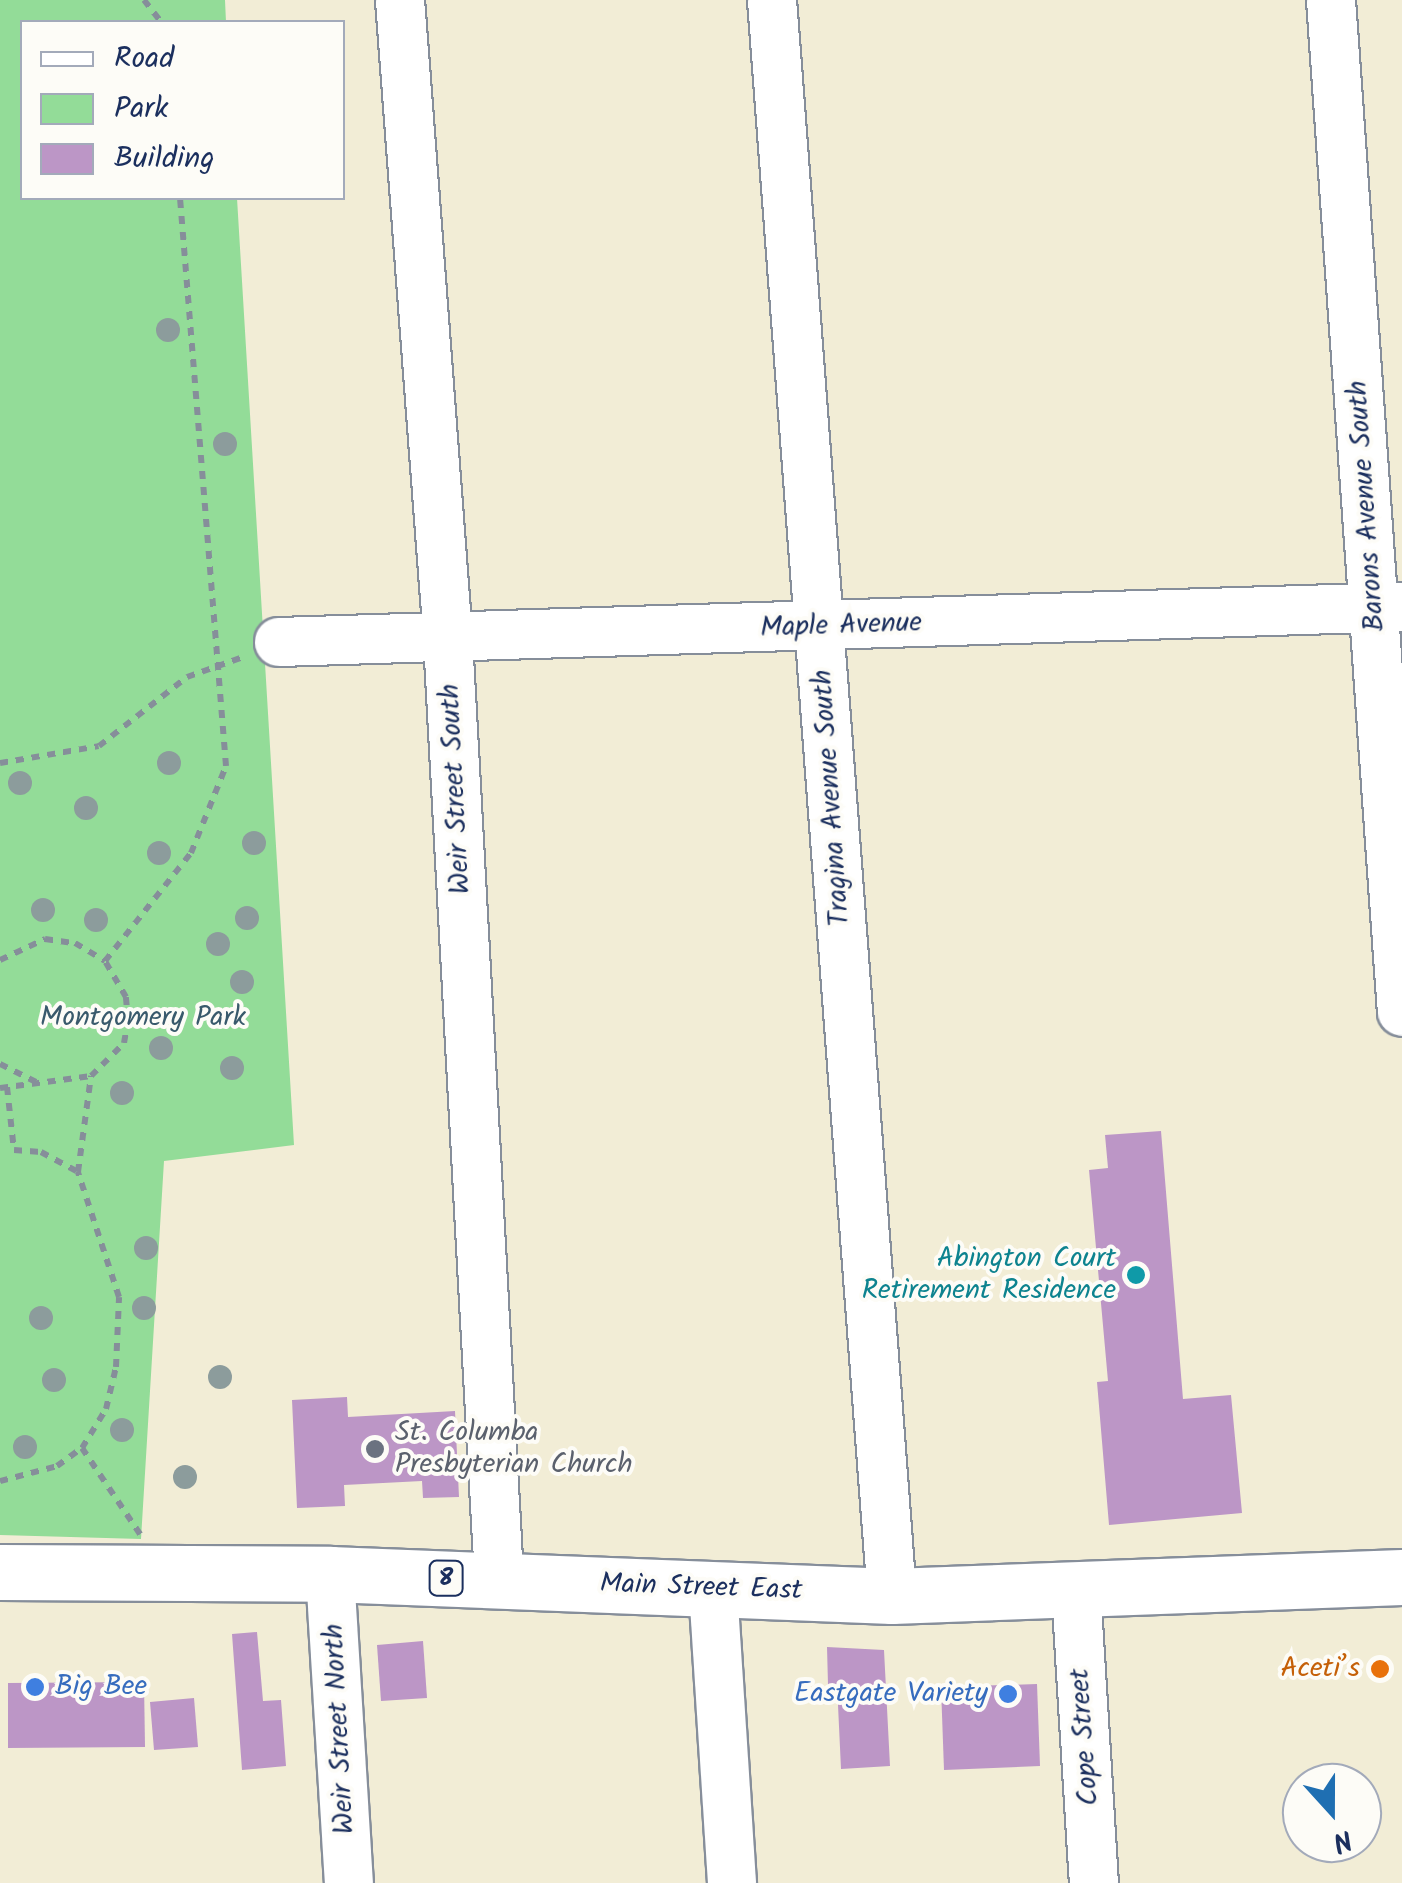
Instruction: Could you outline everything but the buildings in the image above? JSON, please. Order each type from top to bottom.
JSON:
[{"type":"main road","name":"Main Street East","points":[[0,1572],[330,1574],[892,1596],[1402,1577]]},
{"type":"street","name":"Weir Street South","points":[[400,0],[448,639],[499,1580]]},
{"type":"street","name":"Tragina Avenue South","points":[[772,0],[892,1596]]},
{"type":"street","name":"Barons Avenue South","points":[[1331,0],[1388,608],[1402,1012]]},
{"type":"street","name":"Maple Avenue","points":[[279,642],[1388,608]]},
{"type":"street","name":"Weir Street North","points":[[330,1574],[348,1883]]},
{"type":"street","points":[[713,1589],[732,1883]]},
{"type":"street","name":"Cope Street","points":[[1076,1590],[1094,1883]]},
{"type":"path","points":[[144,0],[159,20]]},
{"type":"path","points":[[105,961],[159,898],[214,810],[226,766],[220,660],[210,606],[180,200]]},
{"type":"path","points":[[0,763],[99,746],[187,677],[220,660],[279,642]]},
{"type":"path","points":[[0,960],[46,939],[76,943],[105,961],[118,976],[128,1021],[124,1044],[91,1076],[46,1086],[4,1087],[14,1150],[41,1152],[78,1172]]},
{"type":"path","points":[[0,1064],[46,1086]]},
{"type":"path","points":[[0,1481],[57,1466],[82,1448],[106,1409],[116,1367],[119,1297],[78,1172],[91,1076]]},
{"type":"path","points":[[82,1448],[139,1527],[140,1536],[122,1535]]},
{"type":"green space","name":"Montgomery Park","points":[[0,0],[225,0],[226,20],[20,20],[20,200],[237,200],[294,1145],[164,1161],[141,1539],[0,1535]]},
{"type":"place","name":"Abington Court Retirement Residence","points":[[1136,1275]]},
{"type":"place","name":"St. Columba Presbyterian Church","points":[[375,1449]]},
{"type":"place","name":"Aceti’s","points":[[1380,1669]]},
{"type":"place","name":"Big Bee","points":[[35,1687]]},
{"type":"place","name":"Eastgate Variety","points":[[1008,1694]]}]
